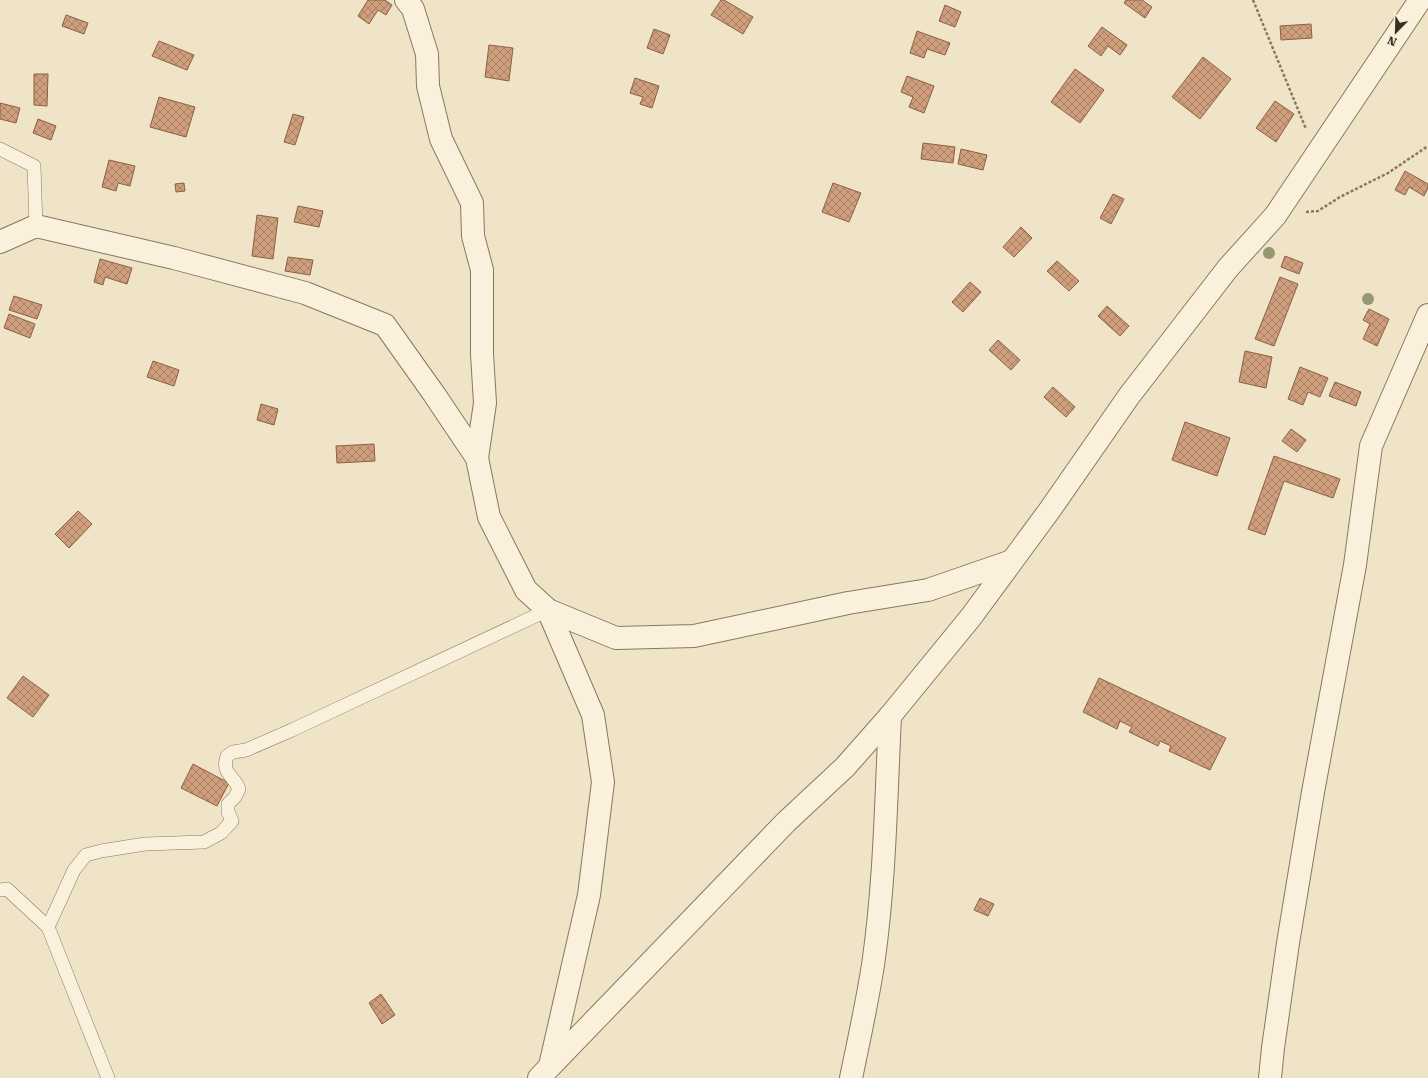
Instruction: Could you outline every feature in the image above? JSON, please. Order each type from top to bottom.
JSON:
[{"type":"street","points":[[406,0],[413,9],[427,54],[428,86],[441,138],[472,203],[473,236],[482,270],[482,354],[485,403],[477,458],[489,517],[526,590],[548,610],[616,638],[694,636],[848,603],[928,590],[1012,561]]},
{"type":"street","points":[[544,1072],[786,822],[845,767],[890,716],[971,617],[1049,511],[1129,396],[1228,268],[1276,216],[1420,0]]},
{"type":"street","points":[[0,242],[36,226],[174,258],[305,293],[385,325],[477,458]]},
{"type":"street","points":[[1270,1078],[1273,1048],[1312,792],[1354,564],[1371,446],[1428,315]]},
{"type":"street","points":[[544,1072],[589,895],[603,782],[593,715],[548,610]]},
{"type":"street","points":[[851,1078],[860,1040],[874,956],[882,876],[890,716]]},
{"type":"lane","points":[[0,149],[34,166],[36,226]]},
{"type":"lane","points":[[48,927],[74,870],[86,855],[145,844],[204,842],[221,832],[232,821],[228,812],[228,804],[239,790],[236,783],[226,770],[224,764],[227,756],[233,752],[246,750],[292,730],[548,610]]},
{"type":"lane","points":[[0,890],[7,889],[48,927],[108,1078]]},
{"type":"path","points":[[1254,0],[1301,114],[1316,155]]},
{"type":"path","points":[[1276,216],[1318,210],[1340,197],[1388,173],[1428,146]]},
{"type":"building","points":[[368,0],[385,0],[392,5],[386,15],[378,10],[369,24],[358,16]]},
{"type":"building","points":[[721,0],[724,0],[753,17],[743,34],[711,15]]},
{"type":"building","points":[[1126,0],[1142,0],[1152,7],[1145,18],[1124,3]]},
{"type":"building","points":[[945,5],[961,12],[955,27],[939,21]]},
{"type":"building","points":[[66,15],[88,23],[84,34],[62,26]]},
{"type":"building","points":[[1311,24],[1312,38],[1281,40],[1280,26]]},
{"type":"building","points":[[1102,27],[1127,45],[1120,55],[1108,46],[1101,56],[1088,46]]},
{"type":"building","points":[[654,29],[670,35],[663,54],[647,48]]},
{"type":"building","points":[[917,31],[950,43],[945,55],[927,49],[924,58],[910,53]]},
{"type":"building","points":[[159,41],[194,55],[187,70],[152,56]]},
{"type":"building","points":[[489,45],[513,48],[509,81],[485,77]]},
{"type":"building","points":[[1203,57],[1231,79],[1200,119],[1172,97]]},
{"type":"building","points":[[1075,69],[1104,90],[1080,123],[1051,102]]},
{"type":"building","points":[[34,74],[48,74],[47,106],[34,105]]},
{"type":"building","points":[[907,76],[934,86],[924,113],[909,107],[913,97],[901,92]]},
{"type":"building","points":[[635,78],[659,86],[652,108],[640,104],[643,97],[630,93]]},
{"type":"building","points":[[159,97],[195,107],[186,137],[150,127]]},
{"type":"building","points":[[1275,101],[1294,114],[1276,142],[1256,128]]},
{"type":"building","points":[[0,103],[20,108],[16,123],[0,119]]},
{"type":"building","points":[[293,114],[304,117],[295,145],[284,142]]},
{"type":"building","points":[[38,119],[56,126],[51,140],[33,133]]},
{"type":"building","points":[[923,143],[955,147],[953,163],[921,159]]},
{"type":"building","points":[[961,149],[987,155],[983,170],[958,164]]},
{"type":"building","points":[[109,160],[135,166],[130,186],[118,183],[116,191],[102,187]]},
{"type":"building","points":[[1405,171],[1428,184],[1428,188],[1424,196],[1409,187],[1405,195],[1395,190]]},
{"type":"building","points":[[184,183],[185,191],[176,192],[175,184]]},
{"type":"building","points":[[833,183],[861,193],[849,222],[822,212]]},
{"type":"building","points":[[1113,194],[1124,199],[1111,224],[1100,218]]},
{"type":"building","points":[[298,206],[323,211],[319,227],[294,222]]},
{"type":"building","points":[[257,215],[278,218],[273,259],[252,256]]},
{"type":"building","points":[[1021,227],[1032,238],[1014,257],[1003,247]]},
{"type":"building","points":[[1285,256],[1303,263],[1299,274],[1281,267]]},
{"type":"building","points":[[288,257],[313,260],[310,275],[285,271]]},
{"type":"building","points":[[100,259],[132,268],[127,284],[105,277],[103,285],[94,282]]},
{"type":"building","points":[[1057,261],[1079,281],[1069,291],[1047,271]]},
{"type":"building","points":[[1280,277],[1298,284],[1274,346],[1255,339]]},
{"type":"building","points":[[970,282],[981,292],[963,312],[952,302]]},
{"type":"building","points":[[14,296],[42,305],[37,319],[9,310]]},
{"type":"building","points":[[1107,306],[1129,326],[1120,336],[1098,316]]},
{"type":"building","points":[[1369,309],[1389,319],[1377,346],[1363,339],[1370,324],[1363,320]]},
{"type":"building","points":[[9,314],[35,324],[30,338],[4,328]]},
{"type":"building","points":[[998,340],[1020,360],[1011,370],[989,350]]},
{"type":"building","points":[[1245,351],[1272,357],[1266,388],[1239,382]]},
{"type":"building","points":[[153,361],[179,370],[174,386],[147,377]]},
{"type":"building","points":[[1300,367],[1328,378],[1320,397],[1308,392],[1303,405],[1288,399]]},
{"type":"building","points":[[1335,382],[1361,392],[1356,406],[1329,396]]},
{"type":"building","points":[[1053,387],[1075,407],[1066,417],[1044,397]]},
{"type":"building","points":[[261,404],[278,409],[274,425],[257,420]]},
{"type":"building","points":[[1185,422],[1230,438],[1217,476],[1172,460]]},
{"type":"building","points":[[1291,429],[1306,440],[1297,452],[1282,441]]},
{"type":"building","points":[[374,444],[375,461],[337,463],[336,446]]},
{"type":"building","points":[[1274,456],[1340,479],[1333,498],[1284,481],[1265,535],[1248,529]]},
{"type":"building","points":[[78,511],[92,524],[69,548],[55,534]]},
{"type":"building","points":[[23,676],[49,695],[33,717],[7,698]]},
{"type":"building","points":[[1099,678],[1226,738],[1210,770],[1169,751],[1171,746],[1160,741],[1158,746],[1129,732],[1132,727],[1120,721],[1117,729],[1083,712]]},
{"type":"building","points":[[193,764],[229,783],[217,806],[181,788]]},
{"type":"building","points":[[980,898],[994,904],[988,916],[974,910]]},
{"type":"building","points":[[381,994],[395,1015],[382,1024],[369,1003]]}]
